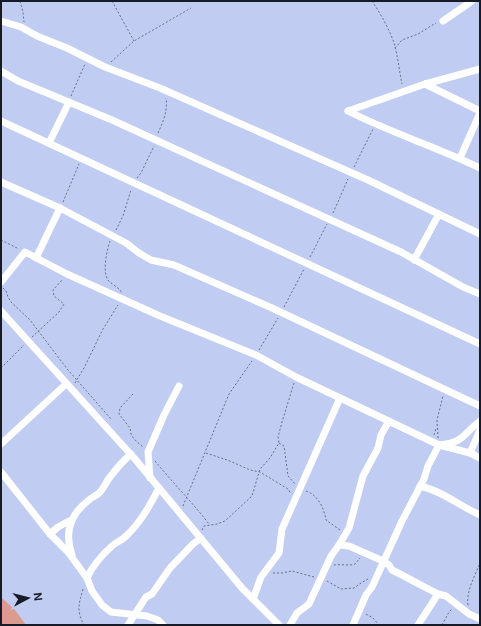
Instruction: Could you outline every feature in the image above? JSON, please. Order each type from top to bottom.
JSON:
[{"type":"street","points":[[443,21],[472,1]]},
{"type":"street","points":[[1,22],[25,28],[37,36],[105,67],[163,90],[351,173],[480,234]]},
{"type":"street","points":[[480,69],[425,84],[348,111],[375,125],[460,158],[480,168]]},
{"type":"street","points":[[1,71],[18,81],[112,120],[401,252],[463,287],[480,294]]},
{"type":"street","points":[[425,84],[480,112],[460,158]]},
{"type":"street","points":[[50,143],[69,102]]},
{"type":"street","points":[[1,121],[480,344]]},
{"type":"street","points":[[1,182],[60,208],[126,243],[151,260],[174,265],[281,312],[480,406]]},
{"type":"street","points":[[36,258],[60,208]]},
{"type":"street","points":[[414,260],[439,214]]},
{"type":"street","points":[[1,282],[25,252],[67,274],[160,316],[256,355],[296,377],[439,444],[470,453],[480,458]]},
{"type":"street","points":[[1,311],[131,454],[242,588],[279,625]]},
{"type":"street","points":[[1,444],[66,384]]},
{"type":"street","points":[[150,478],[148,452],[164,415],[179,386]]},
{"type":"street","points":[[253,599],[261,577],[279,553],[282,529],[340,398]]},
{"type":"street","points":[[290,625],[297,613],[309,604],[331,556],[349,528],[358,489],[363,476],[378,448],[381,435],[389,421]]},
{"type":"street","points":[[439,444],[450,444],[462,439],[480,421]]},
{"type":"street","points":[[470,453],[480,430]]},
{"type":"street","points":[[353,625],[439,444]]},
{"type":"street","points":[[74,560],[70,550],[68,530],[71,520],[77,510],[89,499],[98,494],[121,462],[131,454]]},
{"type":"street","points":[[1,472],[50,534],[68,552],[87,578],[92,591],[102,605],[111,612],[147,616],[158,620],[163,625]]},
{"type":"street","points":[[420,486],[427,487],[446,496],[480,515]]},
{"type":"street","points":[[87,578],[89,573],[106,552],[125,537],[143,517],[158,488]]},
{"type":"street","points":[[50,534],[58,527],[71,520]]},
{"type":"street","points":[[128,625],[146,597],[152,594],[170,568],[200,537]]},
{"type":"street","points":[[339,545],[349,546],[383,561],[389,565],[392,570],[438,594],[446,596],[469,614],[480,619]]},
{"type":"street","points":[[418,625],[438,594]]},
{"type":"path","points":[[20,1],[25,28]]},
{"type":"path","points":[[112,1],[134,41]]},
{"type":"path","points":[[372,1],[381,15],[393,40],[399,63],[403,91]]},
{"type":"path","points":[[105,67],[134,41],[191,8]]},
{"type":"path","points":[[395,48],[402,40],[418,34],[433,24],[443,21]]},
{"type":"path","points":[[69,102],[87,58]]},
{"type":"path","points":[[180,514],[229,394],[256,355],[281,312],[329,220],[375,125]]},
{"type":"path","points":[[60,208],[82,158]]},
{"type":"path","points":[[1,240],[25,252]]},
{"type":"path","points":[[1,368],[59,312],[64,304],[54,296],[53,290],[67,274]]},
{"type":"path","points":[[1,286],[6,291],[11,302],[30,320],[68,370],[111,419]]},
{"type":"path","points":[[200,537],[204,526],[225,521],[252,496],[263,464],[270,458],[279,443],[278,437],[296,377]]},
{"type":"path","points":[[439,444],[434,435],[445,390]]},
{"type":"path","points":[[133,394],[120,408],[119,414],[130,428],[134,439],[148,452],[210,525]]},
{"type":"path","points":[[437,426],[439,444]]},
{"type":"path","points":[[279,443],[285,448],[288,476],[296,486],[310,493],[322,505],[326,520],[346,534]]},
{"type":"path","points":[[205,453],[230,461],[250,470],[260,472],[288,489],[294,502]]},
{"type":"path","points":[[327,567],[345,564],[350,566],[368,554]]},
{"type":"path","points":[[469,614],[467,601],[471,585],[480,563]]},
{"type":"path","points":[[84,625],[79,616],[78,603],[87,578]]},
{"type":"path","points":[[442,625],[449,612],[458,605]]},
{"type":"path","points":[[359,610],[373,618],[379,625]]},
{"type":"shaded area","points":[[1,597],[15,610],[26,625],[1,625]]}]
